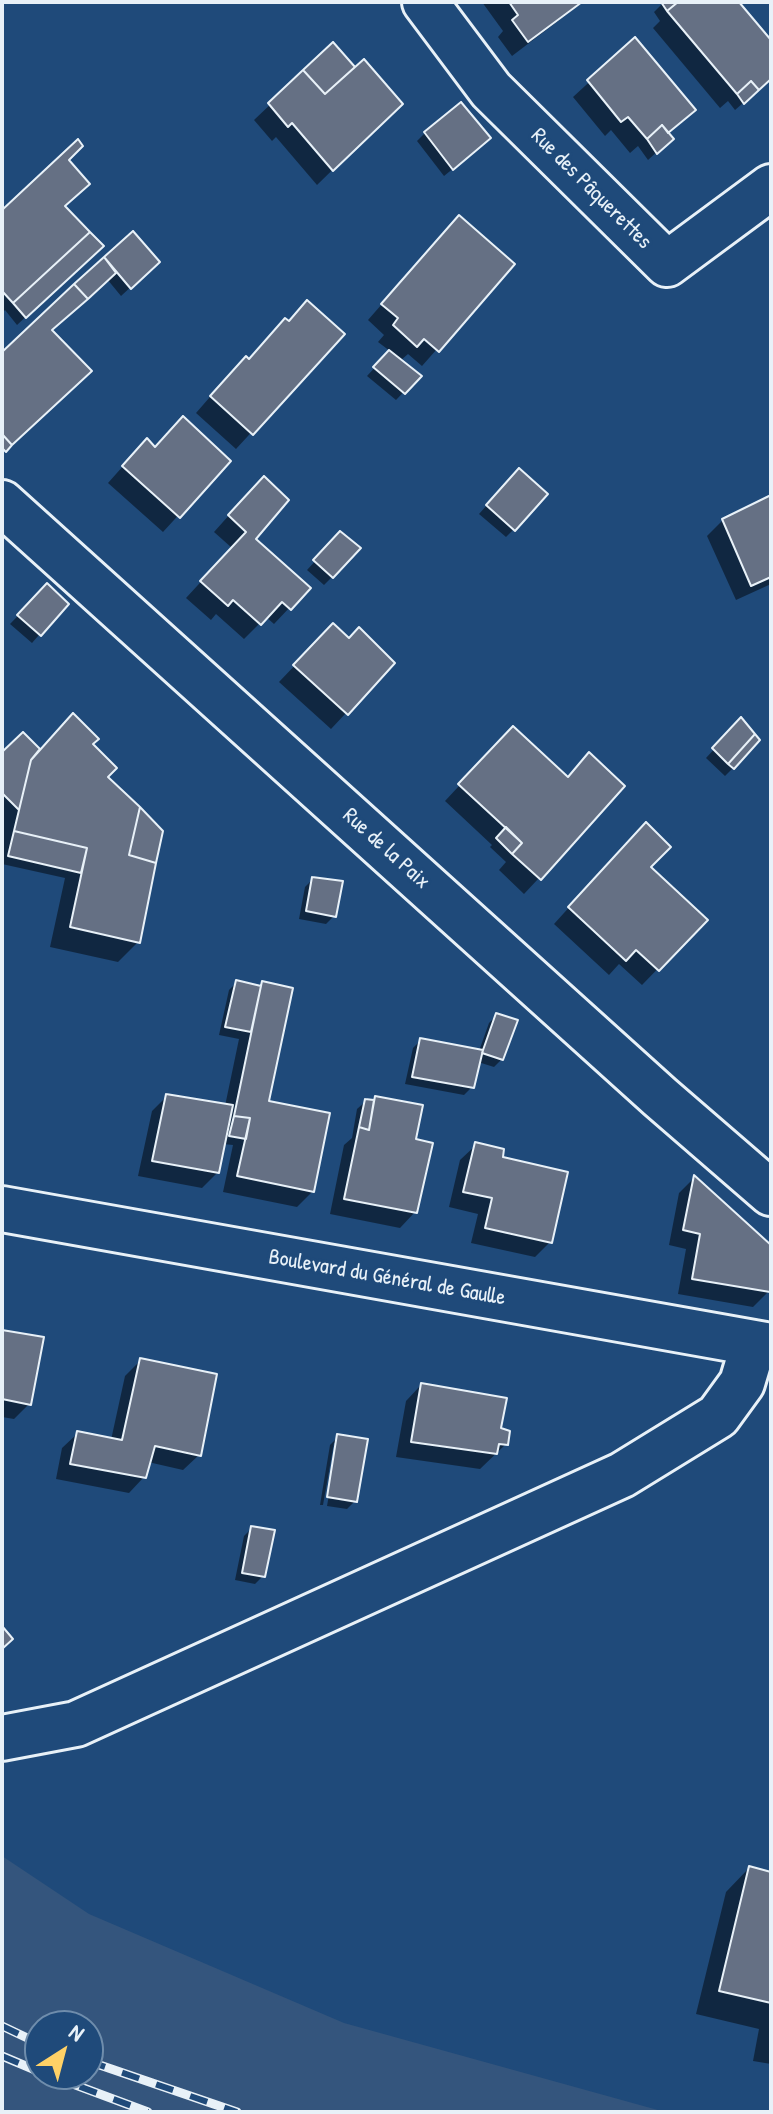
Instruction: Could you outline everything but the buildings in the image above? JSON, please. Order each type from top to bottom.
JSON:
[{"type":"street","name":"Rue des Pâquerettes","points":[[425,2],[491,90],[667,264],[771,187]]},
{"type":"street","name":"Rue de la Paix","points":[[2,503],[637,1076],[771,1193]]},
{"type":"street","name":"Boulevard du Général de Gaulle","points":[[2,1209],[763,1345]]},
{"type":"street","points":[[2,1738],[76,1724],[622,1475],[718,1416],[742,1383],[763,1345]]},
{"type":"shaded area","points":[[2,1856],[89,1914],[344,2023],[665,2112],[2,2112]]},
{"type":"railway","points":[[2,2026],[24,2036]]},
{"type":"railway","points":[[2,2056],[24,2065]]},
{"type":"railway","points":[[104,2066],[237,2112]]},
{"type":"railway","points":[[89,2090],[148,2112]]}]
